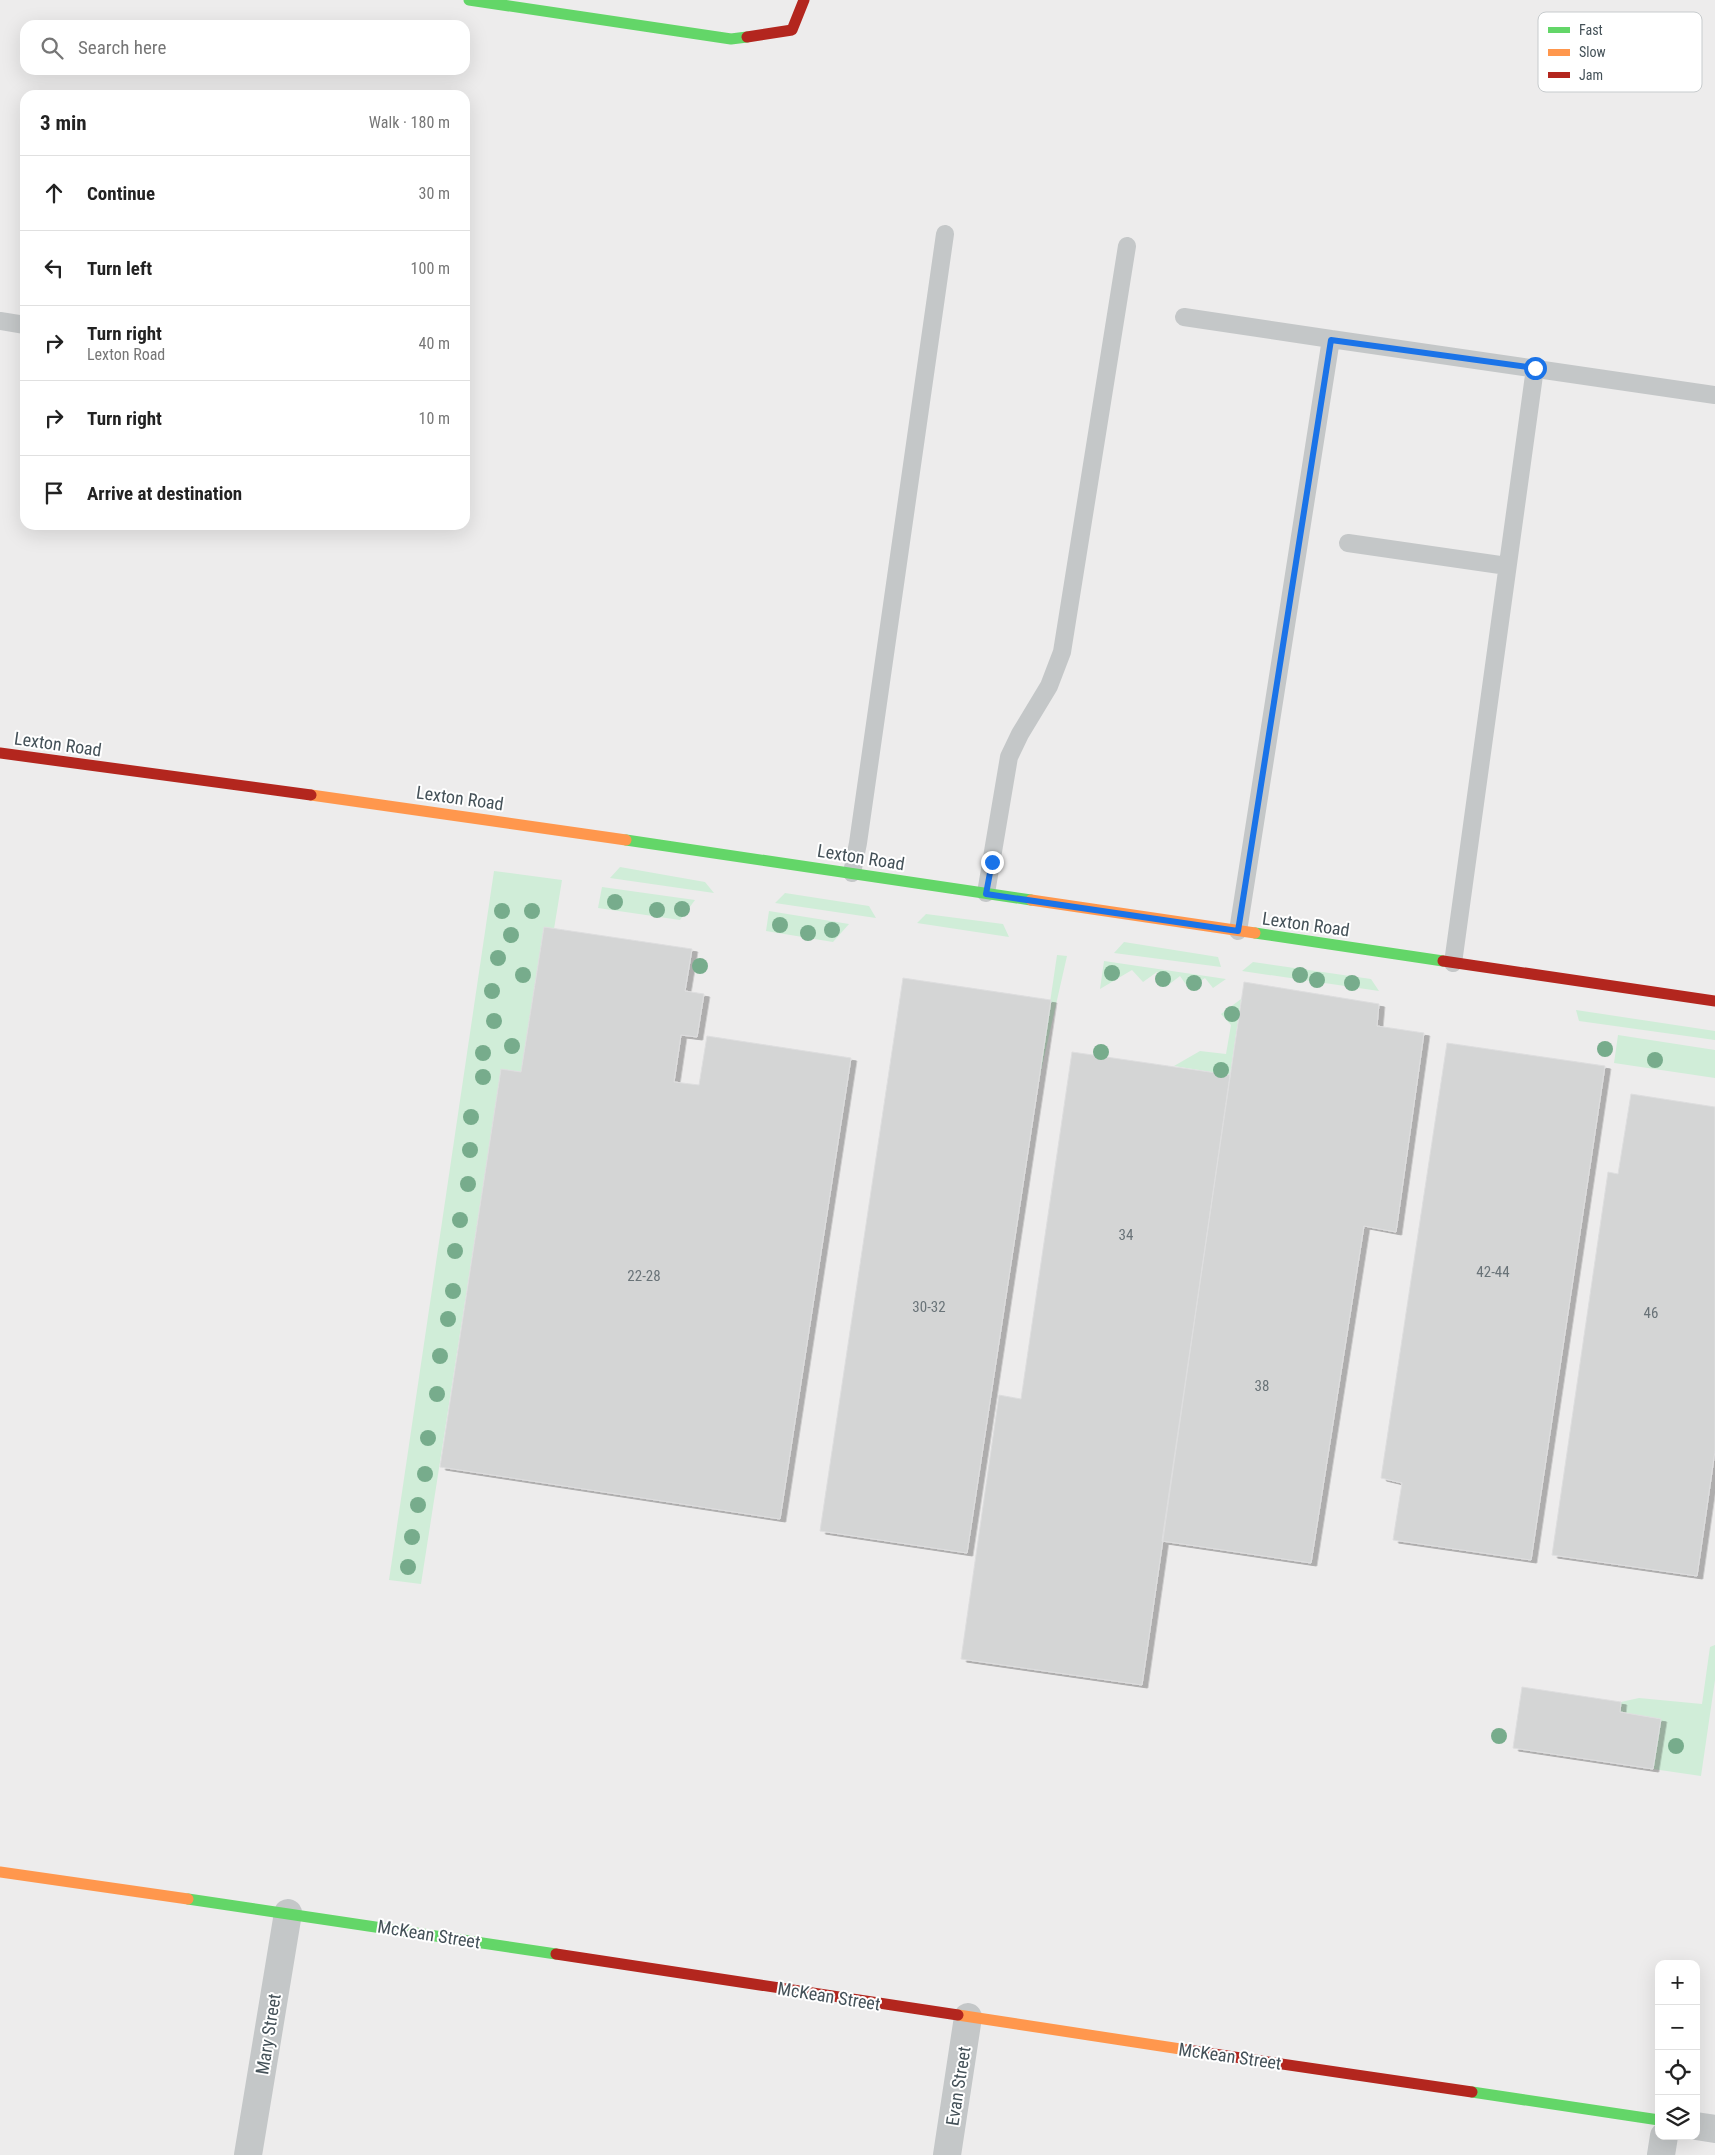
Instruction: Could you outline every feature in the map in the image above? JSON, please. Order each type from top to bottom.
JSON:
[{"type":"street","points":[[469,0],[731,39],[792,30],[804,0]]},
{"type":"street","name":"Lexton Road","points":[[0,753],[520,824],[1715,1001]]},
{"type":"street","name":"McKean Street","points":[[0,1872],[288,1913],[1655,2119]]},
{"type":"street","name":"Mary Street","points":[[248,2155],[288,1913]]},
{"type":"street","name":"Evan Street","points":[[947,2155],[968,2017]]},
{"type":"street","points":[[1700,2127],[1715,2129]]},
{"type":"street","points":[[1661,2155],[1663,2140]]},
{"type":"lane","points":[[852,874],[860,833],[945,234]]},
{"type":"lane","points":[[986,894],[1009,757],[1020,734],[1049,686],[1062,652],[1127,246]]},
{"type":"lane","points":[[1184,317],[1715,395]]},
{"type":"lane","points":[[0,321],[20,324]]},
{"type":"lane","points":[[1238,931],[1331,340]]},
{"type":"lane","points":[[1453,963],[1535,368]]},
{"type":"lane","points":[[1348,543],[1507,566]]},
{"type":"green space","points":[[620,867],[705,882],[714,893],[610,878]]},
{"type":"green space","points":[[494,871],[562,880],[554,929],[544,927],[521,1072],[501,1070],[421,1584],[389,1580]]},
{"type":"green space","points":[[602,887],[695,900],[680,920],[598,908]]},
{"type":"green space","points":[[785,893],[869,906],[876,918],[775,903]]},
{"type":"green space","points":[[769,911],[849,924],[833,942],[766,931]]},
{"type":"green space","points":[[926,914],[1003,924],[1009,937],[917,923]]},
{"type":"green space","points":[[1124,942],[1218,957],[1221,967],[1114,953]]},
{"type":"green space","points":[[1057,955],[1067,956],[1038,1084]]},
{"type":"green space","points":[[1104,961],[1226,979],[1213,988],[1205,978],[1189,989],[1180,976],[1167,986],[1157,972],[1143,982],[1132,970],[1100,989]]},
{"type":"green space","points":[[1253,962],[1371,979],[1379,991],[1242,971]]},
{"type":"green space","points":[[1241,999],[1230,1075],[1174,1066],[1200,1051],[1226,1054],[1231,1025],[1221,1014]]},
{"type":"green space","points":[[1576,1010],[1715,1031],[1715,1040],[1579,1021]]},
{"type":"green space","points":[[1618,1035],[1715,1050],[1715,1078],[1614,1063]]},
{"type":"green space","points":[[1715,1645],[1715,1680],[1701,1776],[1653,1769],[1661,1719],[1620,1712],[1621,1702],[1639,1698],[1702,1704],[1710,1647]]},
{"type":"building","points":[[544,927],[692,949],[685,991],[704,994],[697,1037],[681,1035],[674,1082],[699,1085],[707,1036],[851,1058],[780,1519],[440,1467],[501,1069],[521,1072]]},
{"type":"building","points":[[903,978],[1051,1000],[967,1553],[820,1531]]},
{"type":"building","points":[[1244,982],[1379,1004],[1377,1026],[1424,1033],[1396,1232],[1364,1226],[1311,1563],[1162,1541]]},
{"type":"building","points":[[1447,1043],[1605,1066],[1531,1560],[1393,1540],[1402,1483],[1381,1478]]},
{"type":"building","points":[[1072,1052],[1230,1075],[1142,1685],[961,1659],[999,1395],[1021,1399]]},
{"type":"building","points":[[1631,1094],[1715,1107],[1715,1451],[1697,1576],[1552,1555],[1608,1172],[1618,1174]]},
{"type":"building","points":[[1522,1687],[1621,1702],[1620,1712],[1661,1719],[1653,1769],[1513,1748]]},
{"type":"traffic: fast","points":[[469,0],[731,39],[747,37]]},
{"type":"traffic: fast","points":[[626,840],[1031,900]]},
{"type":"traffic: fast","points":[[1255,933],[1443,961]]},
{"type":"traffic: fast","points":[[188,1899],[556,1954]]},
{"type":"traffic: fast","points":[[1472,2092],[1655,2119]]},
{"type":"traffic: slow","points":[[311,795],[626,840]]},
{"type":"traffic: slow","points":[[1031,900],[1255,933]]},
{"type":"traffic: slow","points":[[0,1872],[188,1899]]},
{"type":"traffic: slow","points":[[958,2015],[1187,2050]]},
{"type":"traffic: jam","points":[[747,37],[792,30],[804,0]]},
{"type":"traffic: jam","points":[[0,753],[311,795]]},
{"type":"traffic: jam","points":[[1443,961],[1715,1001]]},
{"type":"traffic: jam","points":[[556,1954],[958,2015]]},
{"type":"traffic: jam","points":[[1187,2050],[1472,2092]]},
{"type":"route","points":[[992,862],[986,894],[1238,931],[1331,340],[1535,368]]}]
